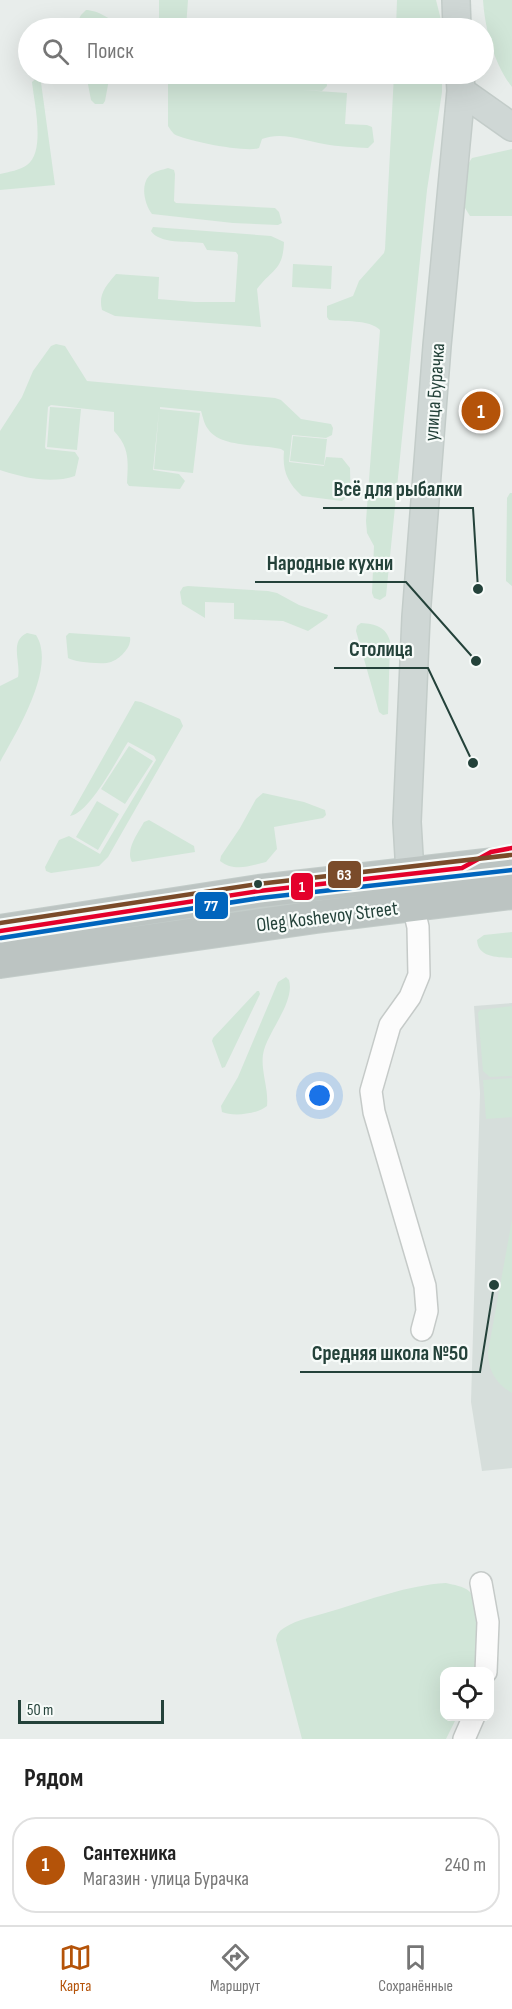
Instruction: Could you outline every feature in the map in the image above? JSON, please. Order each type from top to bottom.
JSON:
[{"type":"highway","name":"Oleg Koshevoy Street","points":[[0,931],[259,891],[512,862]]},
{"type":"highway","name":"Oleg Koshevoy Street","points":[[0,962],[316,917],[512,893]]},
{"type":"main road","points":[[456,0],[457,18]]},
{"type":"main road","name":"улица Бурачка","points":[[410,873],[407,822],[416,617],[460,84]]},
{"type":"main road","points":[[462,84],[512,127]]},
{"type":"main road","points":[[462,868],[491,852],[512,848]]},
{"type":"street","points":[[413,906],[418,927],[419,975],[410,997],[390,1025],[371,1091],[374,1112],[425,1286],[427,1311],[422,1330]]},
{"type":"street","points":[[481,1583],[488,1622],[486,1667]]},
{"type":"street","points":[[464,1739],[472,1721]]},
{"type":"shaded area","points":[[512,1003],[512,1468],[482,1471],[471,1402],[480,1093],[474,1006]]},
{"type":"green space","points":[[159,0],[188,0],[187,18],[159,18]]},
{"type":"green space","points":[[397,0],[436,0],[440,18],[396,18]]},
{"type":"green space","points":[[483,0],[512,0],[512,87],[494,53],[494,18],[485,18]]},
{"type":"green space","points":[[86,10],[108,18],[79,18]]},
{"type":"green space","points":[[32,84],[41,84],[55,185],[0,190],[0,174],[18,170],[33,159],[37,138]]},
{"type":"green space","points":[[88,84],[108,84],[103,104],[95,104],[91,100]]},
{"type":"green space","points":[[168,84],[327,84],[322,91],[302,90],[347,93],[345,124],[372,127],[374,142],[368,148],[346,147],[277,136],[262,139],[259,148],[243,149],[216,146],[180,137],[174,134],[168,126]]},
{"type":"green space","points":[[393,84],[442,84],[427,190],[386,596],[380,600],[374,598],[372,593],[374,546],[367,533],[366,521],[380,330],[370,324],[329,320],[327,306],[353,296],[359,281],[385,249]]},
{"type":"green space","points":[[512,149],[512,216],[470,216],[465,208],[466,167],[472,158]]},
{"type":"green space","points":[[168,168],[174,170],[175,174],[174,201],[176,203],[275,208],[279,212],[282,223],[278,225],[233,223],[152,214],[144,195],[146,180],[153,173]]},
{"type":"green space","points":[[153,227],[271,236],[284,242],[279,264],[257,289],[261,327],[115,316],[102,310],[102,295],[116,274],[159,277],[158,299],[235,302],[238,255],[236,252],[207,250],[203,243],[160,238],[151,231]]},
{"type":"green space","points":[[293,264],[332,266],[331,289],[292,287]]},
{"type":"green space","points":[[56,344],[65,346],[87,381],[275,398],[281,400],[301,419],[331,424],[332,435],[326,438],[292,435],[289,462],[324,466],[326,457],[342,458],[350,468],[348,495],[342,501],[302,496],[287,476],[284,451],[281,449],[222,439],[208,429],[201,411],[160,407],[160,409],[200,413],[193,473],[154,469],[159,411],[153,470],[179,474],[185,481],[180,489],[129,486],[127,483],[127,455],[123,443],[114,431],[114,412],[51,405],[48,407],[45,447],[46,449],[75,452],[79,458],[75,476],[57,480],[39,479],[0,470],[0,431],[22,397],[33,371],[51,346]]},
{"type":"green space","points":[[50,407],[81,409],[77,450],[47,447]]},
{"type":"green space","points":[[293,436],[327,439],[324,465],[290,461]]},
{"type":"green space","points":[[512,493],[512,586],[506,581],[507,498]]},
{"type":"green space","points":[[183,587],[268,591],[328,615],[308,631],[283,621],[234,619],[234,603],[205,602],[205,618],[182,604],[180,592]]},
{"type":"green space","points":[[361,623],[380,627],[386,632],[390,641],[388,714],[383,715],[379,712],[356,631],[357,626]]},
{"type":"green space","points":[[27,633],[36,635],[41,648],[38,682],[24,718],[0,762],[0,686],[18,677],[18,641]]},
{"type":"green space","points":[[69,633],[130,637],[130,641],[125,652],[111,662],[82,662],[68,658],[66,636]]},
{"type":"green space","points":[[135,701],[180,719],[183,726],[108,857],[99,866],[51,873],[46,871],[45,867],[59,840],[69,836],[100,854],[156,760],[154,756],[128,742],[94,796],[78,813],[70,816]]},
{"type":"green space","points":[[129,746],[153,761],[125,804],[101,789]]},
{"type":"green space","points":[[263,793],[304,802],[325,810],[326,815],[323,818],[274,827],[277,849],[266,862],[242,867],[225,864],[220,861],[221,856],[256,799]]},
{"type":"green space","points":[[97,801],[119,814],[98,850],[76,837]]},
{"type":"green space","points":[[149,820],[194,846],[195,852],[132,862],[130,852],[133,842],[144,822]]},
{"type":"green space","points":[[512,932],[512,958],[490,955],[478,946],[477,940],[484,935]]},
{"type":"green space","points":[[286,977],[290,988],[288,997],[264,1050],[263,1070],[267,1106],[245,1114],[222,1112],[221,1106],[238,1077],[278,982]]},
{"type":"green space","points":[[257,991],[260,994],[225,1067],[222,1068],[212,1041],[213,1038]]},
{"type":"green space","points":[[512,1006],[512,1076],[490,1077],[483,1071],[478,1013],[480,1010]]},
{"type":"green space","points":[[512,1078],[512,1117],[486,1119],[483,1080]]},
{"type":"green space","points":[[512,1220],[512,1393],[494,1376],[488,1352]]},
{"type":"green space","points":[[446,1583],[469,1591],[478,1618],[476,1667],[440,1667],[440,1721],[455,1721],[446,1739],[302,1739],[276,1640],[278,1634],[289,1625],[301,1620],[432,1584]]},
{"type":"transit line","name":"1","points":[[0,931],[259,891],[462,868],[491,852],[512,848]]},
{"type":"transit line","name":"63","points":[[0,923],[258,884],[511,855]]},
{"type":"transit line","name":"77","points":[[1,938],[260,898],[512,870]]},
{"type":"place","name":"Сантехника","points":[[481,411]]},
{"type":"place","name":"Всё для рыбалки","points":[[478,589]]},
{"type":"place","name":"Народные кухни","points":[[476,661]]},
{"type":"place","name":"Столица","points":[[473,763]]},
{"type":"place","name":"Средняя школа №50","points":[[494,1285]]}]
